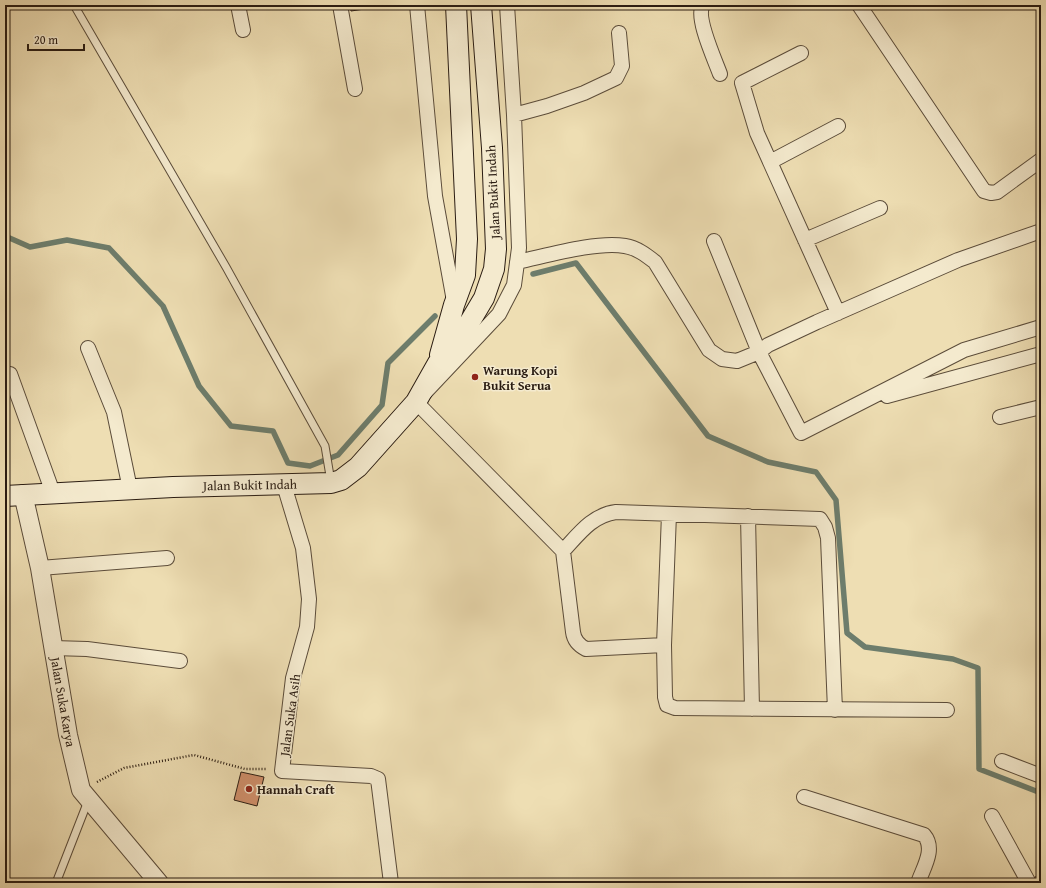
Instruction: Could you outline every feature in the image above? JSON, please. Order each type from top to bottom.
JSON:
[{"type":"main road","name":"Jalan Bukit Indah","points":[[14,495],[130,489],[284,485],[330,475],[341,480],[358,467],[416,402],[438,363],[465,330],[484,298],[494,269],[496,249],[493,177],[481,5]]},
{"type":"main road","name":"Jalan Bukit Indah","points":[[438,363],[454,305],[465,275],[467,239],[456,7]]},
{"type":"street","points":[[238,5],[243,30]]},
{"type":"street","points":[[340,5],[355,89]]},
{"type":"street","points":[[417,5],[435,196],[452,283],[454,305]]},
{"type":"street","points":[[507,5],[514,115],[519,248],[514,285],[499,314],[416,402],[563,551],[574,638],[580,647],[586,649],[664,645]]},
{"type":"street","points":[[703,5],[701,7],[702,23],[720,74]]},
{"type":"street","points":[[859,5],[984,191],[991,193],[997,192],[1041,160]]},
{"type":"street","points":[[514,115],[547,106],[584,93],[616,78],[622,66],[619,33]]},
{"type":"street","points":[[801,53],[742,83],[757,133],[838,313]]},
{"type":"street","points":[[770,162],[838,126]]},
{"type":"street","points":[[805,240],[880,208]]},
{"type":"street","points":[[517,262],[594,247],[625,246],[643,252],[655,262],[709,350],[722,359],[737,361],[760,352],[768,345],[838,313],[958,260],[1041,231]]},
{"type":"street","points":[[714,240],[760,352],[800,433],[964,350],[1041,327]]},
{"type":"street","points":[[88,348],[114,412],[130,489]]},
{"type":"street","points":[[859,403],[1041,354]]},
{"type":"street","points":[[10,374],[53,493]]},
{"type":"street","points":[[1000,417],[1041,407]]},
{"type":"street","name":"Jalan Suka Asih","points":[[284,485],[303,548],[309,599],[307,626],[294,678],[282,770],[371,776],[378,779],[380,785],[391,883]]},
{"type":"street","name":"Jalan Suka Karya","points":[[14,495],[40,568],[68,735],[85,795],[160,883]]},
{"type":"street","points":[[563,551],[587,524],[610,512],[820,519],[825,527],[828,538],[835,710]]},
{"type":"street","points":[[669,514],[664,645],[665,697],[668,705],[675,708],[947,710]]},
{"type":"street","points":[[748,516],[752,709]]},
{"type":"street","points":[[40,568],[167,558]]},
{"type":"street","points":[[53,648],[87,649],[180,661]]},
{"type":"street","points":[[1002,761],[1040,772]]},
{"type":"street","points":[[804,797],[924,835],[929,840],[930,850],[918,883]]},
{"type":"street","points":[[992,816],[1029,883]]},
{"type":"lane","points":[[74,5],[226,266],[325,446],[330,475]]},
{"type":"lane","points":[[56,883],[85,795]]},
{"type":"path","points":[[85,795],[124,768],[194,755],[245,769],[282,770]]},
{"type":"building","points":[[350,5],[391,5],[351,11]]},
{"type":"building","name":"Hannah Craft","points":[[241,772],[264,777],[257,806],[234,800]]},
{"type":"waterway","points":[[5,236],[30,247],[67,240],[109,248],[163,306],[199,386],[231,426],[273,431],[288,463],[310,466],[338,455],[382,405],[388,363],[435,316]]},
{"type":"waterway","points":[[533,274],[576,263],[708,436],[768,462],[816,472],[836,500],[847,633],[865,647],[953,659],[978,668],[979,769],[1041,793]]},
{"type":"place","name":"Warung Kopi Bukit Serua","points":[[475,377]]},
{"type":"place","name":"Hannah Craft","points":[[249,789]]}]
